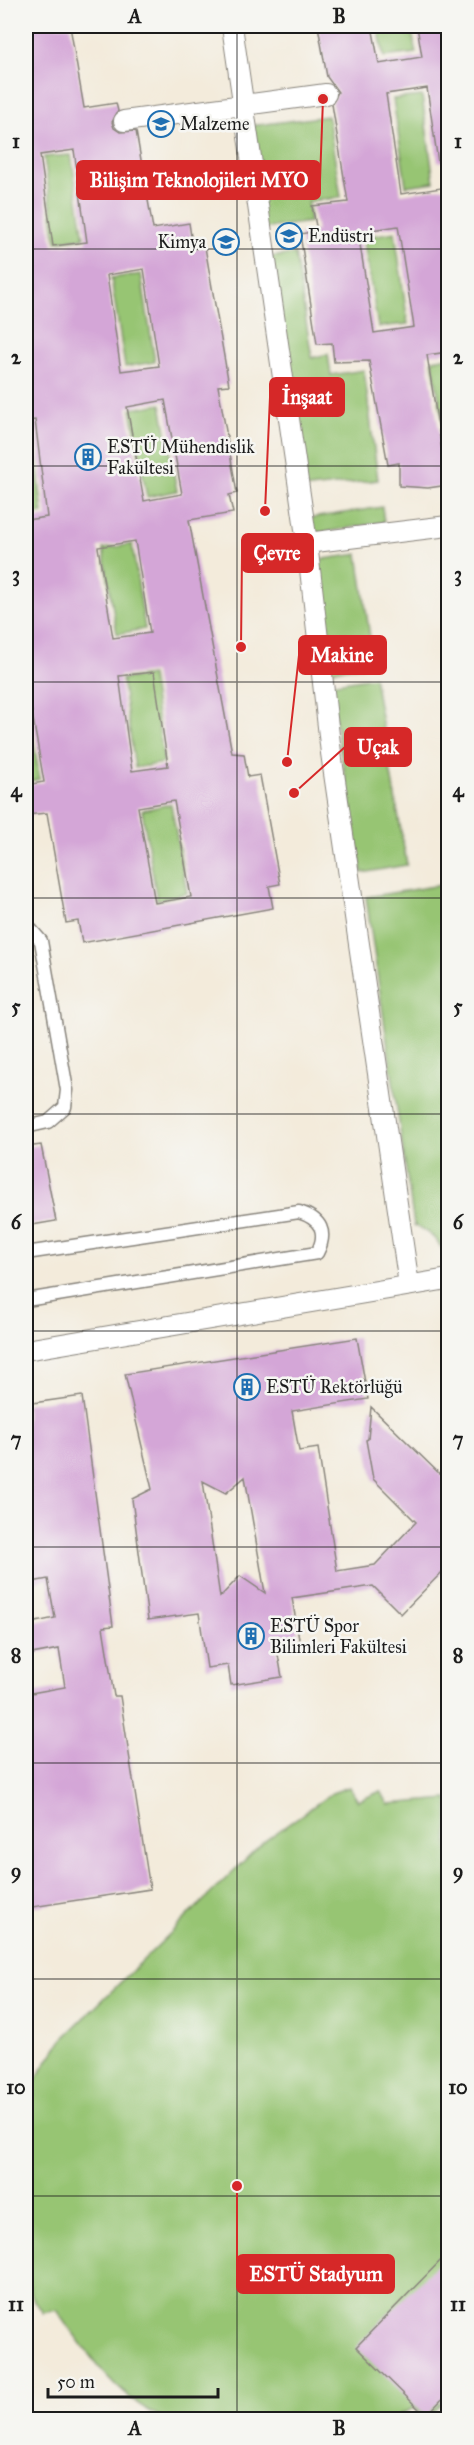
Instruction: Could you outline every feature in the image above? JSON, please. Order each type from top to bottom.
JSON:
[{"type":"street","points":[[232,26],[307,543],[331,753],[409,1285]]},
{"type":"street","points":[[124,121],[326,94]]},
{"type":"street","points":[[307,543],[448,526]]},
{"type":"street","points":[[26,1350],[448,1279]]},
{"type":"lane","points":[[26,924],[41,941],[67,1089],[65,1107],[48,1122],[26,1127]]},
{"type":"lane","points":[[26,1253],[299,1212],[313,1216],[322,1230],[323,1242],[316,1253],[26,1300]]},
{"type":"green space","points":[[378,26],[411,26],[416,53],[384,57]]},
{"type":"green space","points":[[422,96],[434,182],[406,186],[393,99]]},
{"type":"green space","points":[[328,116],[341,197],[308,202],[310,222],[260,229],[242,127]]},
{"type":"green space","points":[[71,155],[84,238],[56,242],[44,157]]},
{"type":"green space","points":[[395,232],[408,324],[378,327],[363,237]]},
{"type":"green space","points":[[295,254],[312,358],[328,354],[331,375],[364,370],[378,480],[302,489],[263,258]]},
{"type":"green space","points":[[141,274],[155,362],[125,367],[111,278]]},
{"type":"green space","points":[[448,357],[448,451],[432,360]]},
{"type":"green space","points":[[161,404],[177,491],[147,497],[131,409]]},
{"type":"green space","points":[[32,424],[43,513],[26,516],[26,425]]},
{"type":"green space","points":[[382,507],[384,522],[307,535],[304,519]]},
{"type":"green space","points":[[132,544],[145,629],[117,634],[103,549]]},
{"type":"green space","points":[[358,554],[374,665],[327,671],[311,561]]},
{"type":"green space","points":[[151,675],[164,763],[135,768],[122,679]]},
{"type":"green space","points":[[374,677],[407,865],[362,873],[329,684]]},
{"type":"green space","points":[[26,700],[40,779],[26,782]]},
{"type":"green space","points":[[171,804],[187,893],[157,900],[142,810]]},
{"type":"green space","points":[[448,884],[448,1261],[435,1239],[414,1225],[366,897]]},
{"type":"green space","points":[[349,1787],[358,1801],[381,1791],[388,1804],[448,1799],[448,2397],[427,2419],[414,2408],[390,2420],[169,2420],[135,2402],[120,2389],[92,2359],[57,2310],[43,2313],[32,2296],[26,2278],[26,2093],[62,2040],[262,1843],[332,1793]]},
{"type":"building","name":"ESTÜ Mühendislik Fakültesi","points":[[26,26],[70,26],[84,108],[116,103],[118,111],[112,122],[114,128],[120,132],[136,131],[153,229],[189,223],[193,249],[205,247],[229,385],[218,386],[237,493],[229,495],[233,513],[189,520],[232,753],[244,754],[248,777],[260,775],[280,884],[269,886],[273,908],[82,943],[78,921],[66,923],[47,813],[26,815],[26,785],[44,782],[26,678],[26,520],[47,517],[35,420],[26,421],[26,385],[29,385],[26,363]],"holes":[[[74,150],[87,242],[53,246],[40,155]],[[144,269],[159,366],[121,371],[107,275]],[[165,400],[182,494],[144,501],[127,407]],[[135,541],[150,633],[113,638],[98,547]],[[154,672],[168,766],[132,771],[119,676]],[[174,801],[191,897],[155,903],[138,807]]]},
{"type":"building","points":[[318,26],[372,26],[379,64],[422,57],[417,26],[448,26],[448,161],[438,162],[427,88],[386,94],[401,194],[448,187],[448,352],[427,355],[443,457],[448,456],[448,485],[428,488],[399,486],[399,463],[388,465],[369,361],[334,362],[332,343],[317,344],[300,234],[317,231],[312,206],[348,202],[332,104],[338,92],[327,77]],"holes":[[[398,226],[414,327],[374,333],[358,232]]]},
{"type":"building","points":[[41,1145],[56,1221],[26,1226],[26,1147]]},
{"type":"building","points":[[357,1338],[368,1399],[292,1411],[299,1451],[318,1448],[337,1571],[375,1565],[416,1522],[373,1479],[366,1440],[368,1439],[371,1407],[448,1482],[448,1566],[401,1614],[373,1586],[292,1598],[300,1645],[277,1649],[282,1677],[231,1685],[228,1665],[207,1668],[199,1613],[148,1620],[132,1499],[152,1489],[125,1374]],"holes":[[[245,1477],[265,1593],[240,1576],[220,1597],[203,1481],[226,1493]]]},
{"type":"building","points":[[82,1396],[113,1626],[103,1627],[114,1696],[120,1696],[150,1889],[26,1908],[26,1694],[65,1687],[59,1649],[26,1655],[26,1624],[55,1618],[48,1579],[26,1583],[26,1404]]},
{"type":"building","points":[[448,2253],[448,2393],[426,2416],[356,2347]]},
{"type":"place","name":"Bilişim Teknolojileri MYO","points":[[323,99]]},
{"type":"place","name":"Malzeme","points":[[161,124]]},
{"type":"place","name":"Endüstri","points":[[289,236]]},
{"type":"place","name":"Kimya","points":[[226,242]]},
{"type":"place","name":"ESTÜ Mühendislik Fakültesi","points":[[88,457]]},
{"type":"place","name":"İnşaat","points":[[265,511]]},
{"type":"place","name":"Çevre","points":[[241,647]]},
{"type":"place","name":"Makine","points":[[287,762]]},
{"type":"place","name":"Uçak","points":[[294,793]]},
{"type":"place","name":"ESTÜ Rektörlüğü","points":[[247,1387]]},
{"type":"place","name":"ESTÜ Spor Bilimleri Fakültesi","points":[[251,1636]]},
{"type":"place","name":"ESTÜ Stadyum","points":[[237,2186]]}]
